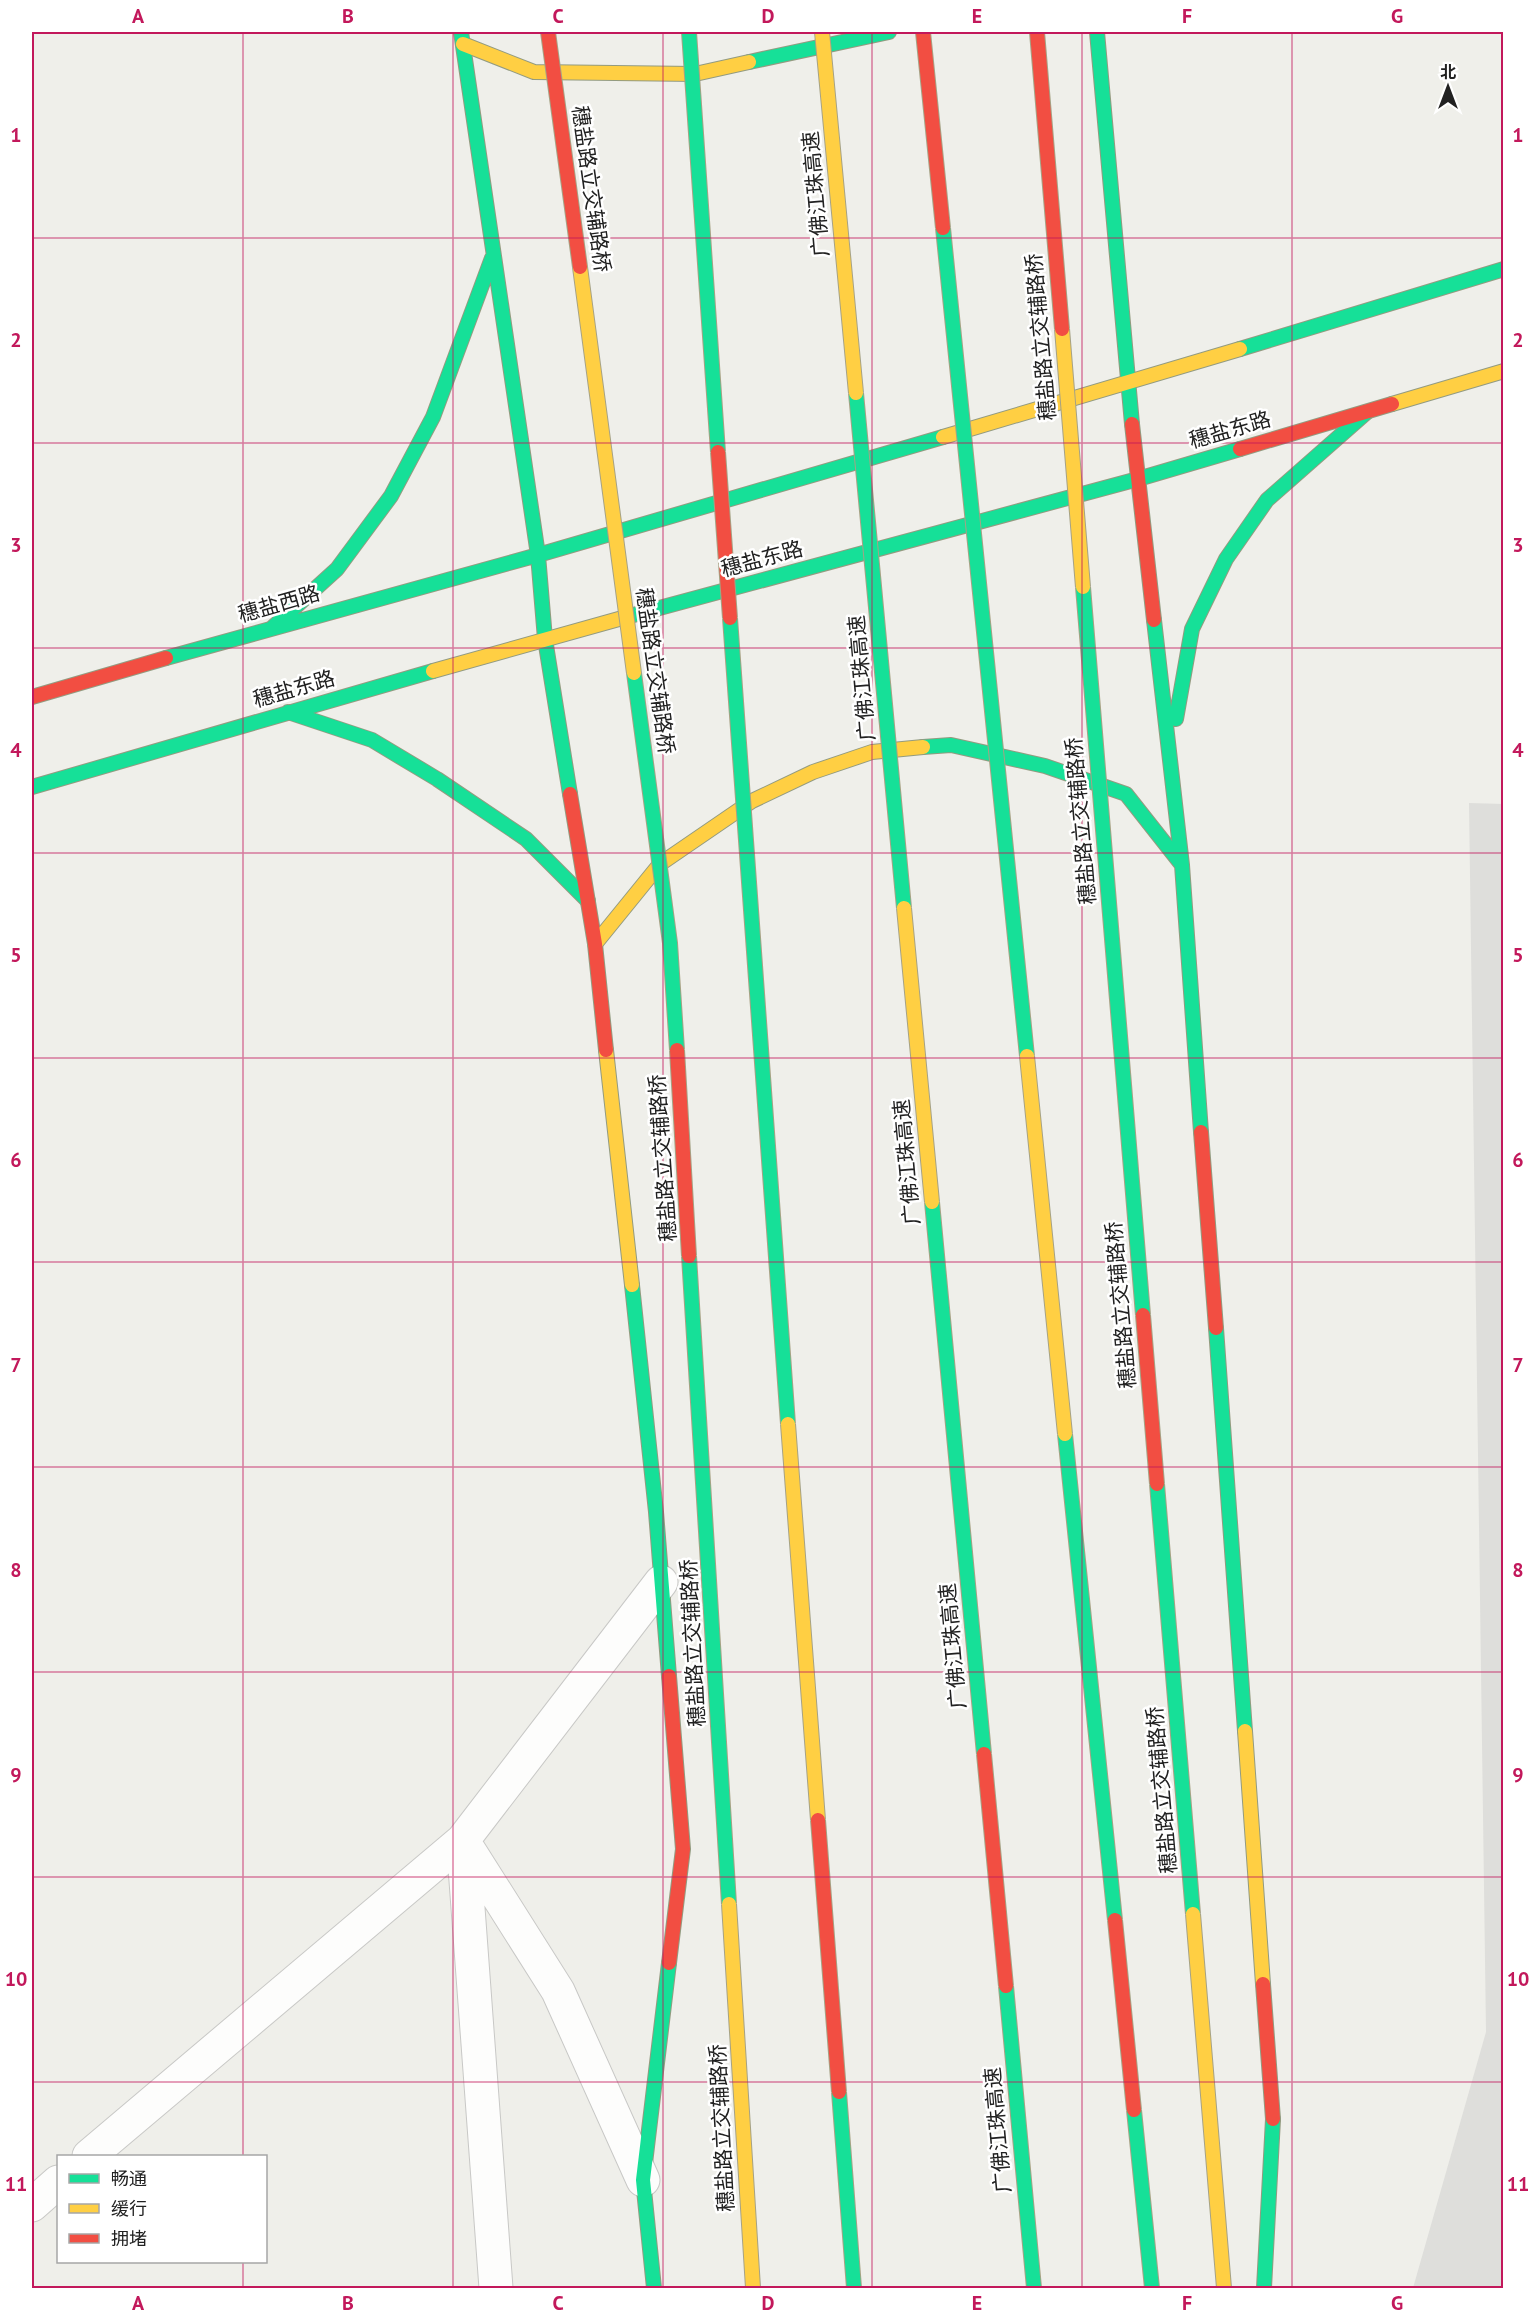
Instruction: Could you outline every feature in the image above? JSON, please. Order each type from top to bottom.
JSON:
[{"type":"main road","name":"穗盐路立交辅路桥","points":[[548,32],[670,943],[753,2289]]},
{"type":"main road","points":[[689,32],[768,1166],[854,2289]]},
{"type":"main road","name":"广佛江珠高速","points":[[822,32],[1034,2289]]},
{"type":"main road","points":[[462,38],[534,72],[695,74],[889,32]]},
{"type":"main road","points":[[923,32],[1152,2289]]},
{"type":"main road","name":"穗盐路立交辅路桥","points":[[1037,32],[1224,2289]]},
{"type":"main road","points":[[1097,32],[1128,382],[1182,865],[1273,2121],[1264,2289]]},
{"type":"main road","points":[[462,38],[538,555],[545,639],[595,944],[661,1582],[683,1849],[643,2180],[654,2289]]},
{"type":"main road","points":[[272,628],[337,569],[391,495],[433,417],[494,254]]},
{"type":"main road","points":[[538,555],[1503,269]]},
{"type":"main road","name":"穗盐东路","points":[[32,787],[545,639],[1138,479],[1503,371]]},
{"type":"main road","points":[[1170,756],[1192,629],[1226,560],[1267,500],[1367,412]]},
{"type":"main road","name":"穗盐西路","points":[[32,697],[538,555]]},
{"type":"main road","points":[[288,712],[372,740],[437,779],[526,839],[588,901]]},
{"type":"main road","points":[[595,944],[660,864],[752,801],[813,772],[872,752],[951,745],[1045,766],[1126,794],[1182,865]]},
{"type":"street","points":[[91,2155],[463,1840],[661,1582]]},
{"type":"street","points":[[463,1840],[558,1991],[643,2180]]},
{"type":"street","points":[[463,1840],[496,2289]]},
{"type":"street","points":[[32,2205],[57,2183]]},
{"type":"shaded area","points":[[1469,803],[1504,804],[1504,2288],[1413,2288],[1486,2032]]},
{"type":"traffic: fast","points":[[461,32],[538,555],[545,639],[570,794]]},
{"type":"traffic: fast","points":[[689,32],[718,452]]},
{"type":"traffic: fast","points":[[749,62],[889,32]]},
{"type":"traffic: fast","points":[[1097,32],[1132,424]]},
{"type":"traffic: fast","points":[[943,228],[1027,1056]]},
{"type":"traffic: fast","points":[[272,628],[337,569],[391,496],[433,417],[492,258]]},
{"type":"traffic: fast","points":[[1240,349],[1504,269]]},
{"type":"traffic: fast","points":[[856,393],[904,908]]},
{"type":"traffic: fast","points":[[1176,719],[1192,629],[1226,559],[1267,500],[1367,412]]},
{"type":"traffic: fast","points":[[166,658],[538,555],[943,437]]},
{"type":"traffic: fast","points":[[626,617],[1138,479],[1240,449]]},
{"type":"traffic: fast","points":[[1083,587],[1143,1315]]},
{"type":"traffic: fast","points":[[730,618],[788,1424]]},
{"type":"traffic: fast","points":[[1154,620],[1182,865],[1201,1132]]},
{"type":"traffic: fast","points":[[32,787],[433,671]]},
{"type":"traffic: fast","points":[[634,673],[670,943],[677,1050]]},
{"type":"traffic: fast","points":[[288,712],[372,740],[437,779],[526,839],[588,901]]},
{"type":"traffic: fast","points":[[923,747],[951,745],[1045,766],[1126,794],[1182,865]]},
{"type":"traffic: fast","points":[[932,1202],[984,1754]]},
{"type":"traffic: fast","points":[[689,1256],[729,1904]]},
{"type":"traffic: fast","points":[[632,1285],[656,1512],[669,1676]]},
{"type":"traffic: fast","points":[[1216,1328],[1245,1731]]},
{"type":"traffic: fast","points":[[1065,1434],[1115,1920]]},
{"type":"traffic: fast","points":[[1157,1484],[1193,1914]]},
{"type":"traffic: fast","points":[[654,2288],[643,2180],[669,1963]]},
{"type":"traffic: fast","points":[[1006,1986],[1034,2288]]},
{"type":"traffic: fast","points":[[839,2092],[854,2288]]},
{"type":"traffic: fast","points":[[1134,2110],[1152,2288]]},
{"type":"traffic: fast","points":[[1264,2288],[1273,2119]]},
{"type":"traffic: slow","points":[[822,32],[856,393]]},
{"type":"traffic: slow","points":[[463,44],[534,72],[695,74],[749,62]]},
{"type":"traffic: slow","points":[[580,267],[634,673]]},
{"type":"traffic: slow","points":[[1062,329],[1083,587]]},
{"type":"traffic: slow","points":[[943,437],[1240,349]]},
{"type":"traffic: slow","points":[[1392,404],[1504,371]]},
{"type":"traffic: slow","points":[[433,671],[626,617]]},
{"type":"traffic: slow","points":[[595,944],[660,864],[752,801],[813,772],[872,752],[923,747]]},
{"type":"traffic: slow","points":[[904,908],[932,1202]]},
{"type":"traffic: slow","points":[[606,1050],[632,1285]]},
{"type":"traffic: slow","points":[[1027,1056],[1065,1434]]},
{"type":"traffic: slow","points":[[788,1424],[818,1820]]},
{"type":"traffic: slow","points":[[1245,1731],[1263,1984]]},
{"type":"traffic: slow","points":[[729,1904],[753,2288]]},
{"type":"traffic: slow","points":[[1193,1914],[1224,2288]]},
{"type":"traffic: jam","points":[[548,32],[580,267]]},
{"type":"traffic: jam","points":[[923,32],[943,228]]},
{"type":"traffic: jam","points":[[1037,32],[1062,329]]},
{"type":"traffic: jam","points":[[1240,449],[1392,404]]},
{"type":"traffic: jam","points":[[1132,424],[1154,620]]},
{"type":"traffic: jam","points":[[718,452],[730,618]]},
{"type":"traffic: jam","points":[[32,697],[166,658]]},
{"type":"traffic: jam","points":[[570,794],[595,944],[606,1050]]},
{"type":"traffic: jam","points":[[677,1050],[689,1256]]},
{"type":"traffic: jam","points":[[1201,1132],[1216,1328]]},
{"type":"traffic: jam","points":[[1143,1315],[1157,1484]]},
{"type":"traffic: jam","points":[[669,1676],[683,1849],[669,1963]]},
{"type":"traffic: jam","points":[[984,1754],[1006,1986]]},
{"type":"traffic: jam","points":[[818,1820],[839,2092]]},
{"type":"traffic: jam","points":[[1115,1920],[1134,2110]]},
{"type":"traffic: jam","points":[[1263,1984],[1273,2119]]}]
